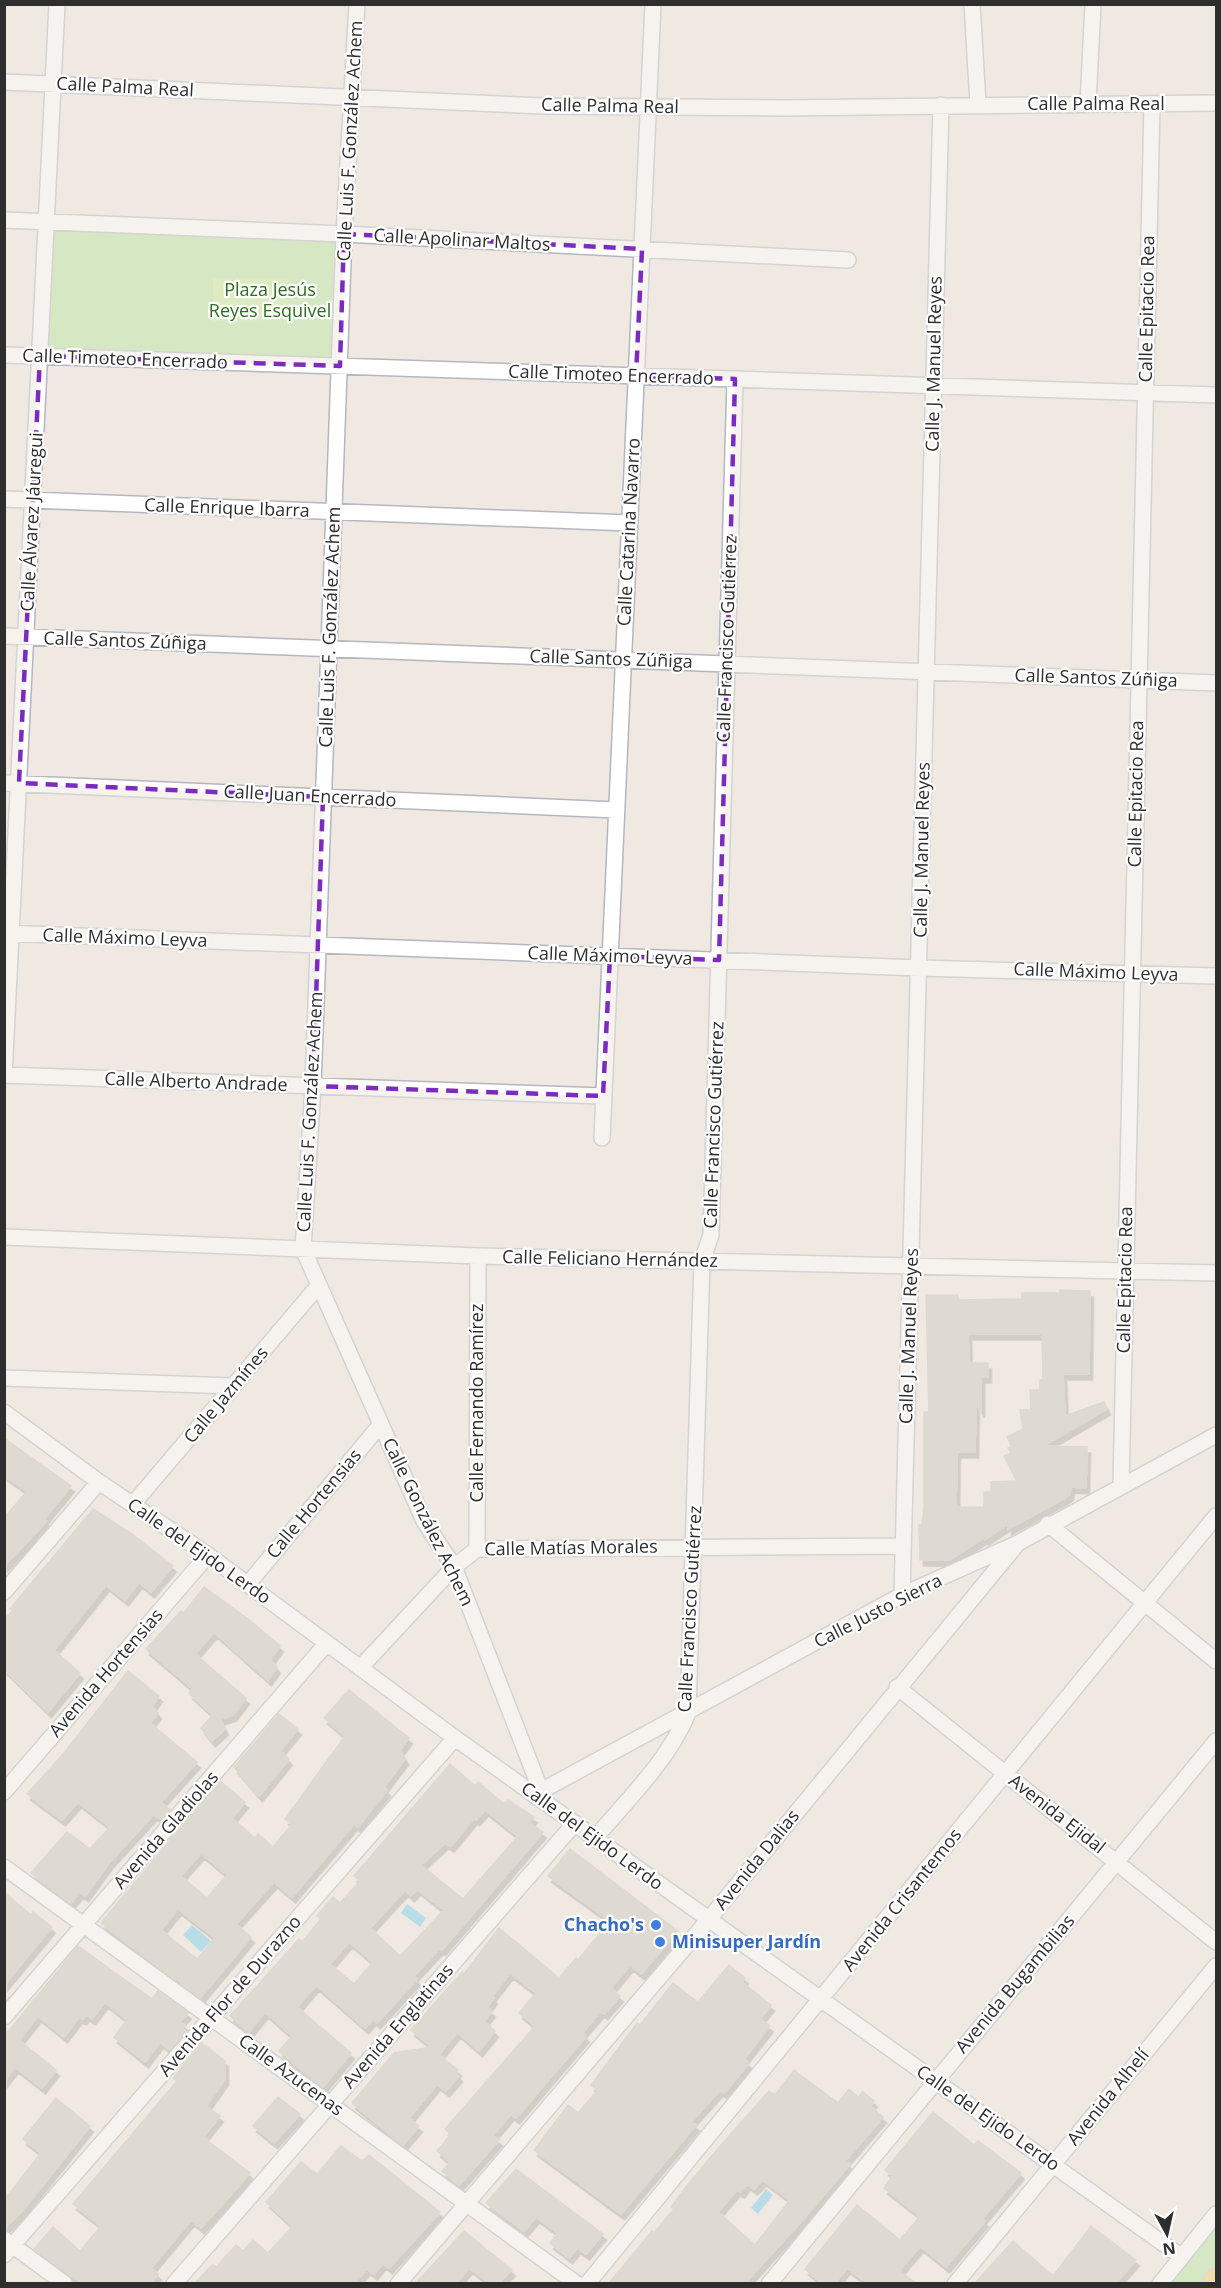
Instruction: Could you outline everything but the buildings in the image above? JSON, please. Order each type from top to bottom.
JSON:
[{"type":"street","name":"Calle Álvarez Jáuregui","points":[[4,1075],[12,783],[26,637],[57,4]]},
{"type":"street","name":"Calle Luis F. González Achem","points":[[303,1249],[313,1086],[344,234],[357,4]]},
{"type":"street","name":"Calle Catarina Navarro","points":[[602,1138],[653,4]]},
{"type":"street","points":[[972,4],[978,104]]},
{"type":"street","points":[[1088,104],[1093,4]]},
{"type":"street","name":"Calle Palma Real","points":[[4,82],[543,106],[1216,103]]},
{"type":"street","name":"Calle J. Manuel Reyes","points":[[902,1595],[941,105]]},
{"type":"street","name":"Calle Epitacio Rea","points":[[1122,1484],[1152,105]]},
{"type":"street","name":"Calle Apolinar Maltos","points":[[4,220],[344,234],[848,260]]},
{"type":"street","name":"Calle Timoteo Encerrado","points":[[4,355],[1216,395]]},
{"type":"street","name":"Calle Francisco Gutiérrez","points":[[595,1838],[651,1772],[680,1733],[688,1713],[702,1261],[711,1235],[735,379]]},
{"type":"street","name":"Calle Enrique Ibarra","points":[[4,499],[629,523]]},
{"type":"street","name":"Calle Santos Zúñiga","points":[[4,636],[1216,683]]},
{"type":"street","name":"Calle Juan Encerrado","points":[[12,783],[616,810]]},
{"type":"street","name":"Calle Máximo Leyva","points":[[8,933],[919,968],[1216,976]]},
{"type":"street","name":"Calle Alberto Andrade","points":[[4,1075],[603,1096]]},
{"type":"street","name":"Calle Feliciano Hernández","points":[[4,1238],[478,1256],[1216,1273]]},
{"type":"street","name":"Calle González Achem","points":[[303,1249],[424,1521],[454,1567],[542,1796]]},
{"type":"street","name":"Calle Fernando Ramírez","points":[[477,1549],[478,1256]]},
{"type":"street","name":"Calle Jazmínes","points":[[133,1504],[319,1285]]},
{"type":"street","points":[[4,1378],[233,1386]]},
{"type":"street","name":"Calle del Ejido Lerdo","points":[[4,1412],[99,1482],[208,1555],[455,1737],[542,1796],[595,1838],[1182,2257]]},
{"type":"street","name":"Calle Hortensias","points":[[248,1584],[381,1424]]},
{"type":"street","name":"Calle Justo Sierra","points":[[542,1796],[902,1595],[1018,1543],[1048,1524],[1216,1435]]},
{"type":"street","points":[[4,1592],[99,1482]]},
{"type":"street","name":"Avenida Crisantemos","points":[[587,2283],[1216,1516]]},
{"type":"street","points":[[1048,1524],[1216,1661]]},
{"type":"street","name":"Avenida Dalias","points":[[398,2283],[709,1919],[897,1687],[1018,1543]]},
{"type":"street","name":"Calle Matías Morales","points":[[360,1668],[454,1567],[477,1549],[903,1546]]},
{"type":"street","name":"Avenida Hortensias","points":[[4,1792],[208,1555]]},
{"type":"street","name":"Avenida Gladiolas","points":[[4,2017],[327,1643]]},
{"type":"street","name":"Avenida Ejidal","points":[[897,1687],[1216,1942]]},
{"type":"street","name":"Avenida Flor de Durazno","points":[[7,2246],[212,2017],[455,1737]]},
{"type":"street","name":"Avenida Bugambilias","points":[[769,2283],[1216,1741]]},
{"type":"street","name":"Avenida Englatinas","points":[[174,2283],[575,1823]]},
{"type":"street","name":"Calle Azucenas","points":[[4,1867],[577,2283]]},
{"type":"street","name":"Avenida Alhelí","points":[[955,2283],[1216,1966]]},
{"type":"street","points":[[1160,2283],[1216,2214]]},
{"type":"street","points":[[7,2246],[65,2283]]},
{"type":"highlighted area","points":[[344,234],[642,249],[636,376],[735,379],[719,960],[610,956],[603,1096],[313,1086],[323,797],[19,783],[40,356],[340,366]]},
{"type":"green space","name":"Plaza Jesús Reyes Esquivel","points":[[44,221],[346,235],[337,373],[35,358]]},
{"type":"green space","points":[[213,278],[288,278],[288,320],[213,321]]},
{"type":"green space","points":[[1216,2218],[1216,2277],[1211,2283],[1162,2284]]},
{"type":"water","points":[[407,1904],[426,1918],[420,1927],[401,1913]]},
{"type":"water","points":[[192,1925],[211,1941],[201,1952],[183,1935]]},
{"type":"water","points":[[766,2189],[773,2195],[758,2214],[751,2208]]},
{"type":"place","name":"Chacho's","points":[[656,1925]]},
{"type":"place","name":"Minisuper Jardín","points":[[660,1942]]}]
